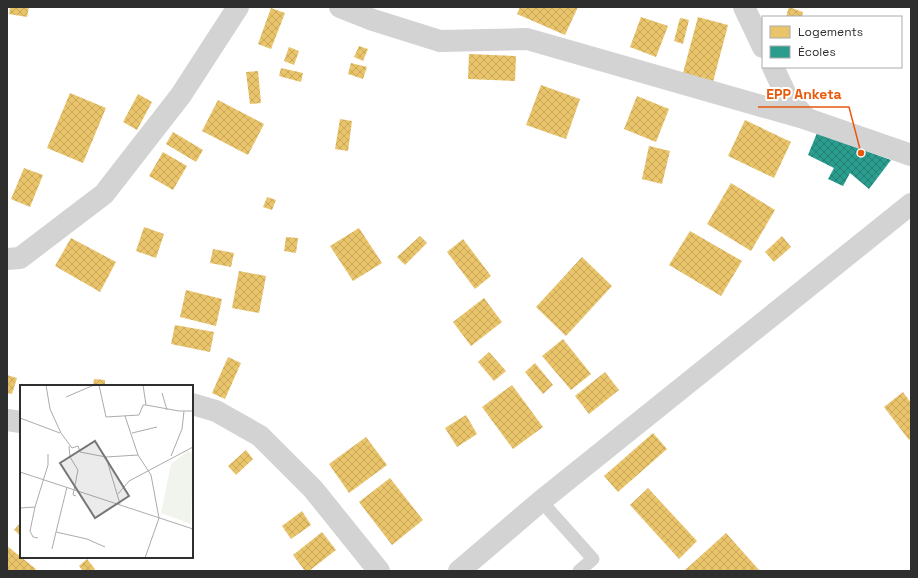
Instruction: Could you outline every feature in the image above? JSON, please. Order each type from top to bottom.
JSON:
[{"type":"street","points":[[7,259],[20,258],[104,194],[181,95],[238,7]]},
{"type":"street","points":[[340,7],[373,20],[440,41],[526,39],[807,119],[911,155]]},
{"type":"street","points":[[744,7],[762,45]]},
{"type":"street","points":[[772,68],[787,97],[807,119]]},
{"type":"street","points":[[459,571],[541,501],[911,204]]},
{"type":"street","points":[[193,404],[216,411],[260,436],[313,489],[379,571]]},
{"type":"street","points":[[7,420],[20,422]]},
{"type":"lane","points":[[541,501],[593,559],[579,571]]},
{"type":"building: Logements","points":[[10,7],[29,7],[27,17],[9,14]]},
{"type":"building: Logements","points":[[520,7],[578,7],[565,35],[517,14]]},
{"type":"building: Logements","points":[[789,7],[803,12],[802,16],[786,16]]},
{"type":"building: Logements","points":[[271,8],[285,13],[271,49],[258,44]]},
{"type":"building: Logements","points":[[641,17],[668,26],[656,57],[630,47]]},
{"type":"building: Logements","points":[[698,17],[728,25],[713,82],[683,73]]},
{"type":"building: Logements","points":[[680,18],[689,20],[683,44],[674,41]]},
{"type":"building: Logements","points":[[359,46],[368,49],[363,61],[354,57]]},
{"type":"building: Logements","points":[[289,47],[299,51],[294,65],[284,61]]},
{"type":"building: Logements","points":[[469,54],[516,56],[515,81],[468,79]]},
{"type":"building: Logements","points":[[351,63],[367,67],[363,79],[348,74]]},
{"type":"building: Logements","points":[[281,68],[303,73],[301,82],[279,76]]},
{"type":"building: Logements","points":[[258,71],[261,103],[250,104],[246,72]]},
{"type":"building: Logements","points":[[541,85],[580,99],[566,139],[526,125]]},
{"type":"building: Logements","points":[[70,93],[106,108],[83,163],[47,148]]},
{"type":"building: Logements","points":[[138,94],[152,102],[137,130],[123,122]]},
{"type":"building: Logements","points":[[637,96],[669,109],[656,142],[624,129]]},
{"type":"building: Logements","points":[[218,100],[264,124],[248,155],[202,131]]},
{"type":"building: Logements","points":[[340,119],[352,121],[348,151],[335,149]]},
{"type":"building: Logements","points":[[745,120],[791,142],[774,178],[728,156]]},
{"type":"building: Logements","points":[[173,132],[203,150],[196,162],[166,144]]},
{"type":"building: Logements","points":[[649,146],[670,151],[662,184],[642,179]]},
{"type":"building: Logements","points":[[163,152],[187,166],[173,190],[149,176]]},
{"type":"building: Logements","points":[[24,168],[43,175],[30,207],[11,199]]},
{"type":"building: Logements","points":[[731,183],[775,210],[751,251],[707,224]]},
{"type":"building: Logements","points":[[267,197],[276,200],[272,210],[263,207]]},
{"type":"building: Logements","points":[[144,227],[164,234],[156,258],[136,251]]},
{"type":"building: Logements","points":[[359,228],[382,263],[353,281],[330,246]]},
{"type":"building: Logements","points":[[690,231],[742,261],[721,296],[669,265]]},
{"type":"building: Logements","points":[[420,236],[427,243],[405,265],[397,257]]},
{"type":"building: Logements","points":[[782,236],[791,247],[774,262],[765,252]]},
{"type":"building: Logements","points":[[286,237],[298,238],[296,253],[284,251]]},
{"type":"building: Logements","points":[[71,238],[116,262],[100,292],[55,266]]},
{"type":"building: Logements","points":[[463,239],[491,276],[475,289],[447,252]]},
{"type":"building: Logements","points":[[213,249],[234,253],[231,267],[210,263]]},
{"type":"building: Logements","points":[[582,257],[612,286],[566,336],[536,307]]},
{"type":"building: Logements","points":[[239,271],[266,276],[259,313],[232,308]]},
{"type":"building: Logements","points":[[186,290],[222,299],[216,326],[180,317]]},
{"type":"building: Logements","points":[[484,298],[502,322],[471,346],[453,322]]},
{"type":"building: Logements","points":[[175,325],[214,332],[210,352],[171,344]]},
{"type":"building: Logements","points":[[563,339],[591,374],[571,390],[542,356]]},
{"type":"building: Logements","points":[[489,352],[506,371],[494,381],[478,362]]},
{"type":"building: Logements","points":[[228,357],[241,363],[225,399],[212,393]]},
{"type":"building: Logements","points":[[535,363],[553,385],[543,394],[525,372]]},
{"type":"building: Logements","points":[[605,372],[619,390],[589,414],[575,396]]},
{"type":"building: Logements","points":[[7,375],[17,378],[12,394],[7,393]]},
{"type":"building: Logements","points":[[94,379],[105,380],[105,385],[93,385]]},
{"type":"building: Logements","points":[[512,385],[543,427],[513,449],[482,407]]},
{"type":"building: Logements","points":[[903,392],[911,403],[911,438],[909,440],[884,407]]},
{"type":"building: Logements","points":[[466,415],[477,434],[457,447],[445,428]]},
{"type":"building: Logements","points":[[653,433],[667,449],[618,492],[604,476]]},
{"type":"building: Logements","points":[[366,437],[387,465],[349,493],[329,464]]},
{"type":"building: Logements","points":[[246,450],[253,459],[236,475],[228,466]]},
{"type":"building: Logements","points":[[390,478],[423,520],[392,545],[359,502]]},
{"type":"building: Logements","points":[[648,488],[697,541],[679,559],[630,505]]},
{"type":"building: Logements","points":[[302,511],[311,525],[291,539],[282,526]]},
{"type":"building: Logements","points":[[20,523],[20,535],[14,530]]},
{"type":"building: Logements","points":[[322,532],[336,550],[309,571],[305,571],[293,555]]},
{"type":"building: Logements","points":[[726,533],[760,571],[684,571]]},
{"type":"building: Logements","points":[[7,546],[20,556],[20,558],[22,558],[36,569],[34,571],[7,571]]},
{"type":"building: Logements","points":[[87,559],[95,569],[92,571],[83,571],[79,566]]},
{"type":"building: Écoles","points":[[817,133],[891,160],[869,189],[850,173],[843,186],[828,179],[834,168],[808,155]]},
{"type":"place","name":"EPP Anketa","points":[[861,153]]}]
